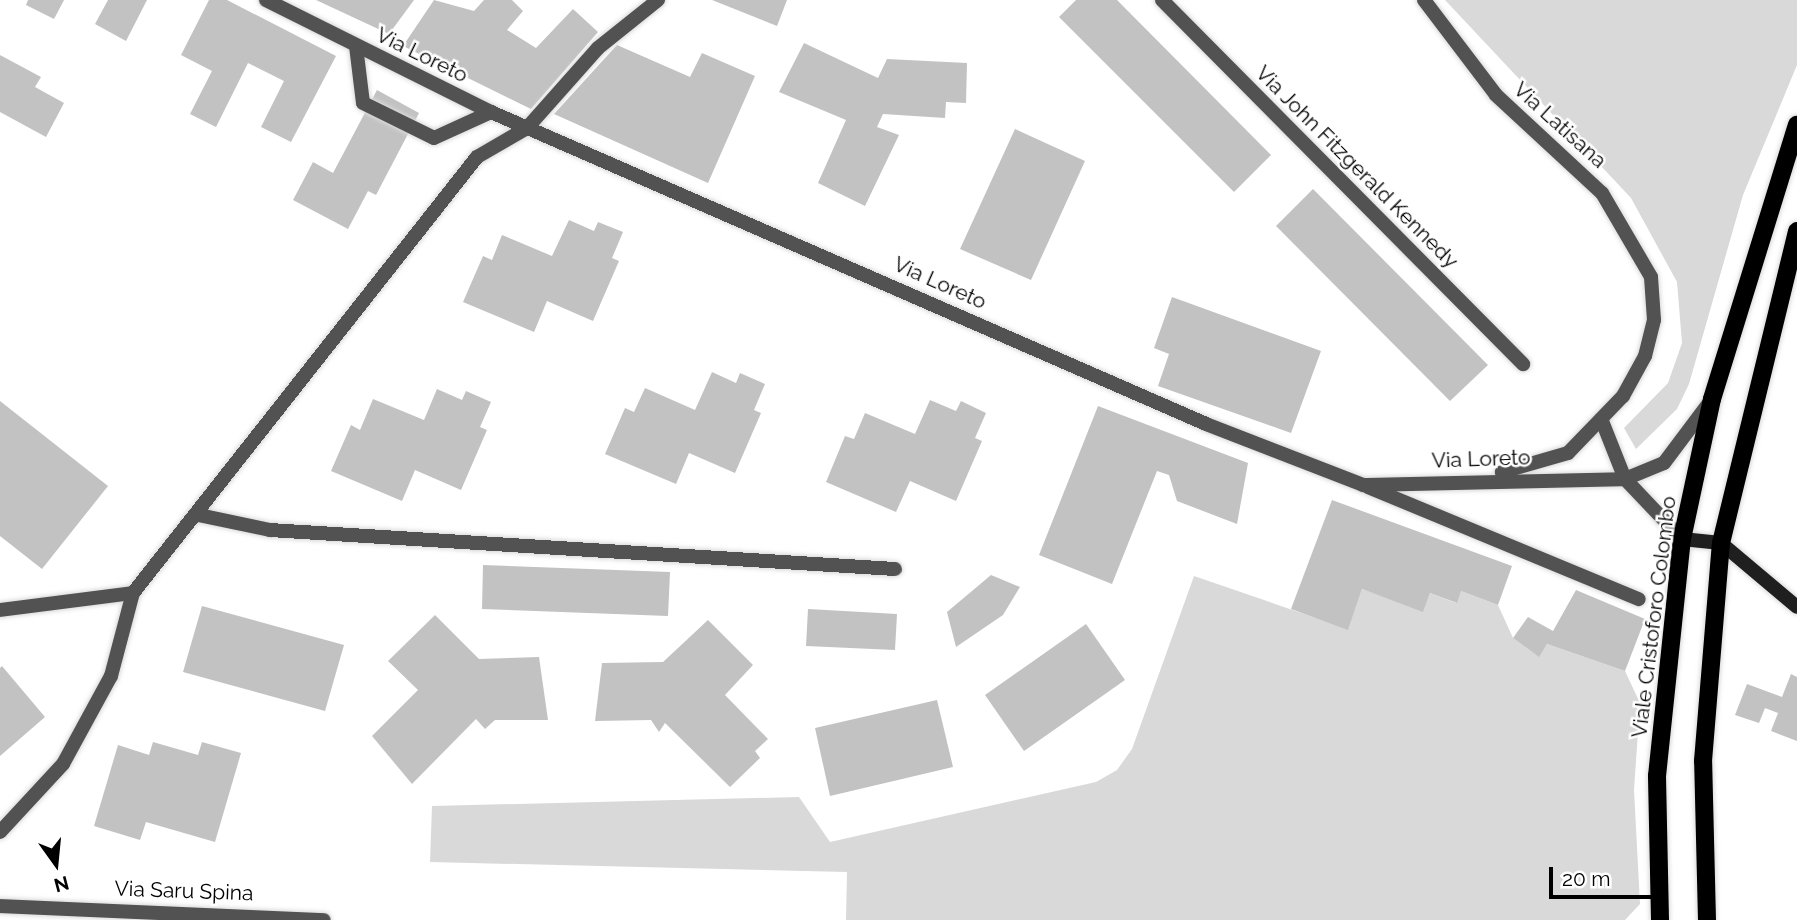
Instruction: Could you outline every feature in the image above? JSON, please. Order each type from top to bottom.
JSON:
[{"type":"main road","name":"Viale Cristoforo Colombo","points":[[1660,920],[1657,776],[1682,539],[1712,398],[1797,125]]},
{"type":"main road","points":[[1707,920],[1703,761],[1721,543],[1797,231]]},
{"type":"street","name":"Via Loreto","points":[[266,0],[527,128],[1206,424],[1363,485],[1469,478],[1625,479]]},
{"type":"street","points":[[0,832],[63,764],[111,676],[133,593],[199,515],[477,158],[527,128],[598,48],[658,0]]},
{"type":"street","name":"Via John Fitzgerald Kennedy","points":[[1162,0],[1524,364]]},
{"type":"street","name":"Via Latisana","points":[[1424,0],[1496,95],[1602,193],[1651,277],[1654,320],[1645,356],[1602,421],[1555,458],[1469,478]]},
{"type":"street","points":[[356,46],[363,103],[434,138],[491,112]]},
{"type":"street","points":[[1625,479],[1664,463],[1712,398]]},
{"type":"street","points":[[1602,421],[1625,479],[1682,539],[1721,543],[1797,607]]},
{"type":"street","points":[[1363,485],[1639,599]]},
{"type":"street","points":[[199,515],[270,530],[895,569]]},
{"type":"street","points":[[0,610],[133,593]]},
{"type":"street","name":"Via Saru Spina","points":[[0,906],[324,920]]},
{"type":"shaded area","points":[[1445,0],[1797,0],[1797,65],[1743,195],[1689,384],[1677,409],[1636,449],[1624,428],[1668,383],[1682,343],[1677,282],[1631,198]]},
{"type":"shaded area","points":[[1194,576],[1348,629],[1362,589],[1423,611],[1430,593],[1456,603],[1461,591],[1498,605],[1513,638],[1538,656],[1547,644],[1625,671],[1640,703],[1634,790],[1640,904],[1625,920],[846,920],[847,872],[430,862],[432,806],[799,797],[830,842],[1096,782],[1117,770],[1132,749]]},
{"type":"building","points":[[28,0],[64,0],[54,19],[26,5]]},
{"type":"building","points":[[108,0],[147,0],[126,41],[95,24]]},
{"type":"building","points":[[209,0],[227,0],[336,56],[291,142],[261,127],[284,81],[248,63],[216,127],[190,114],[212,71],[181,55]]},
{"type":"building","points":[[316,0],[414,0],[389,34]]},
{"type":"building","points":[[434,0],[474,11],[484,0],[512,0],[523,11],[507,30],[536,48],[573,9],[598,32],[531,109],[403,46]]},
{"type":"building","points":[[712,0],[787,0],[777,26]]},
{"type":"building","points":[[1076,0],[1117,0],[1271,155],[1234,192],[1059,17]]},
{"type":"building","points":[[804,43],[878,78],[887,59],[967,63],[966,103],[946,102],[945,118],[883,114],[877,127],[899,135],[865,206],[818,183],[846,120],[779,92]]},
{"type":"building","points":[[617,45],[690,77],[702,53],[755,76],[708,183],[554,114]]},
{"type":"building","points":[[0,55],[41,77],[35,87],[64,103],[46,137],[0,112]]},
{"type":"building","points":[[377,90],[419,113],[376,195],[368,191],[348,229],[293,200],[313,162],[333,173]]},
{"type":"building","points":[[1015,129],[1085,161],[1031,280],[960,249]]},
{"type":"building","points":[[1313,189],[1488,365],[1450,401],[1276,226]]},
{"type":"building","points":[[569,220],[594,231],[598,222],[623,232],[612,258],[619,261],[593,321],[547,301],[534,332],[463,302],[483,256],[492,260],[502,235],[552,256]]},
{"type":"building","points":[[1172,297],[1321,351],[1291,433],[1158,386],[1169,354],[1154,348]]},
{"type":"building","points":[[712,372],[736,383],[740,373],[765,384],[754,410],[761,413],[735,473],[689,453],[676,484],[605,454],[625,408],[634,412],[645,388],[695,410]]},
{"type":"building","points":[[437,389],[462,400],[466,391],[491,402],[480,427],[487,430],[461,490],[415,470],[402,501],[331,471],[351,425],[360,430],[373,399],[424,420]]},
{"type":"building","points":[[930,400],[956,411],[961,401],[986,413],[975,438],[982,441],[956,501],[910,481],[896,512],[826,482],[845,436],[854,439],[865,413],[915,434]]},
{"type":"building","points":[[0,401],[108,486],[42,569],[0,536]]},
{"type":"building","points":[[1098,406],[1248,463],[1237,524],[1177,501],[1169,475],[1157,471],[1112,584],[1039,555]]},
{"type":"building","points":[[1332,500],[1512,566],[1498,605],[1461,591],[1457,603],[1430,593],[1423,612],[1362,589],[1348,630],[1291,609]]},
{"type":"building","points":[[483,565],[670,572],[668,616],[482,609]]},
{"type":"building","points":[[991,575],[1020,587],[1003,615],[956,647],[947,612]]},
{"type":"building","points":[[1576,590],[1645,619],[1625,671],[1547,644],[1539,657],[1513,638],[1528,617],[1553,631]]},
{"type":"building","points":[[202,606],[344,645],[325,711],[183,672]]},
{"type":"building","points":[[808,609],[897,614],[895,650],[806,646]]},
{"type":"building","points":[[435,615],[479,659],[539,657],[548,720],[495,720],[485,729],[476,719],[412,784],[372,736],[418,690],[388,661]]},
{"type":"building","points":[[708,620],[753,665],[725,695],[768,739],[755,751],[760,758],[730,787],[665,723],[659,732],[651,720],[595,721],[602,663],[663,662]]},
{"type":"building","points":[[1086,624],[1125,680],[1024,751],[985,695]]},
{"type":"building","points":[[2,666],[45,717],[0,756],[0,668]]},
{"type":"building","points":[[1791,674],[1797,677],[1797,741],[1771,731],[1778,713],[1765,708],[1759,723],[1735,715],[1747,684],[1782,697]]},
{"type":"building","points":[[937,700],[953,767],[830,796],[815,728]]},
{"type":"building","points":[[153,742],[198,755],[202,742],[241,753],[215,842],[146,822],[140,840],[94,826],[118,745],[149,755]]}]
